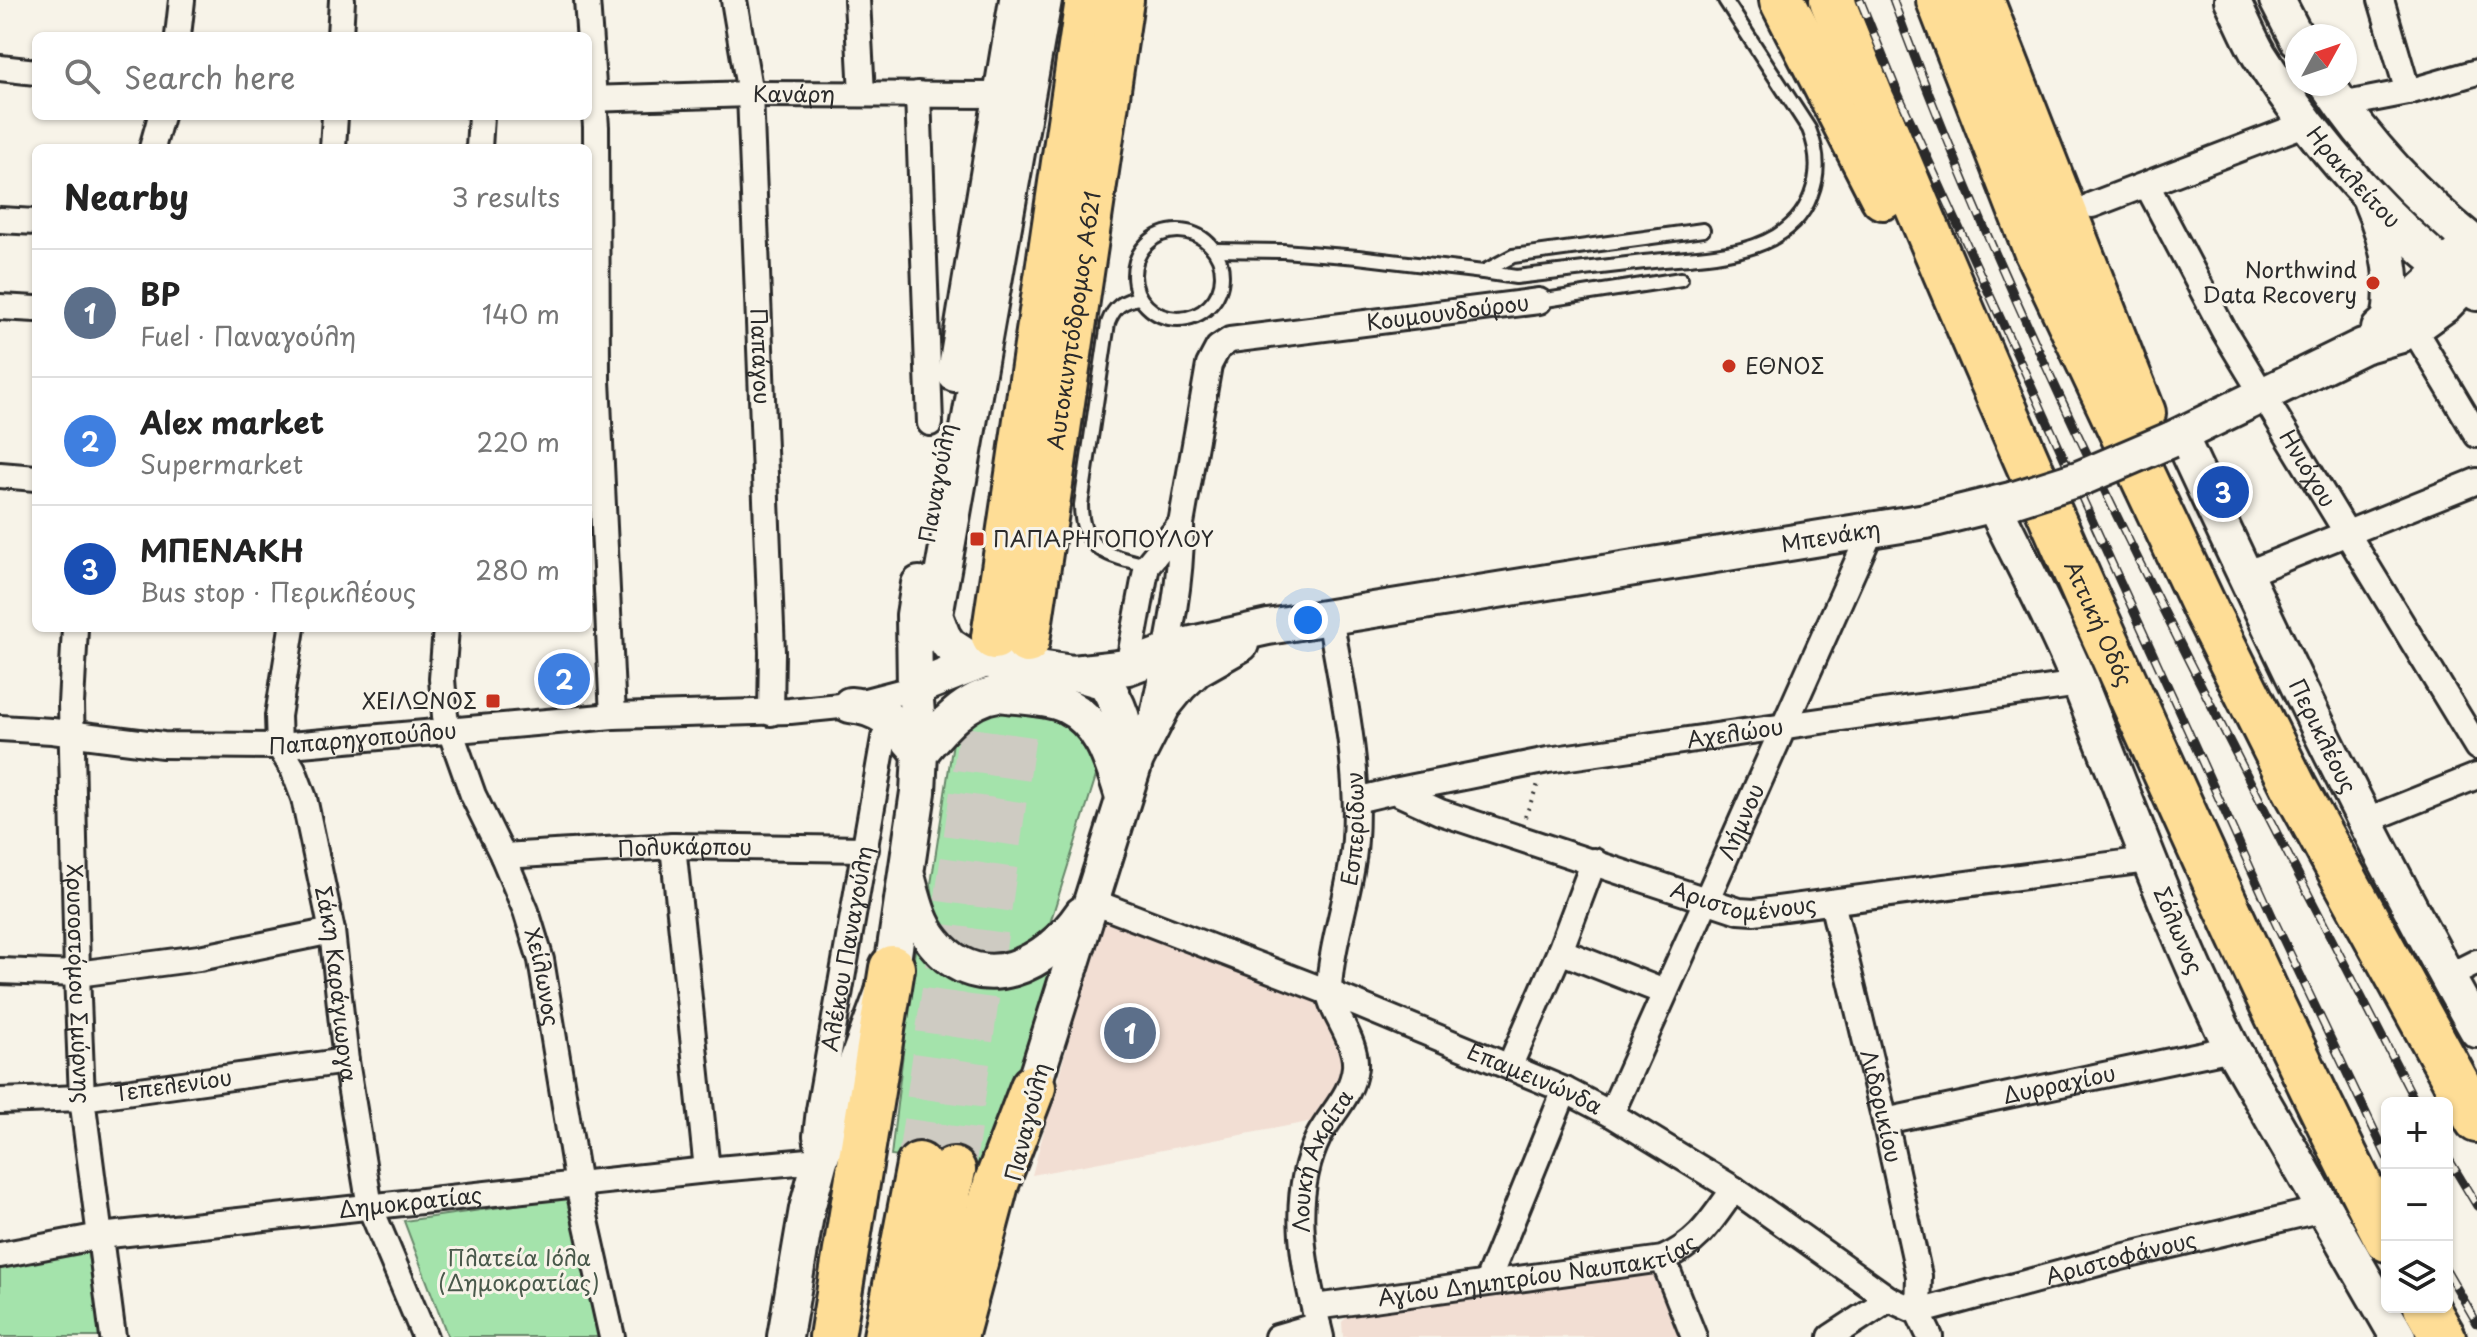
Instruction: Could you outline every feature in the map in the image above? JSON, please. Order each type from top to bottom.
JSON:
[{"type":"highway","name":"Αυτοκινητόδρομος Α621","points":[[1070,228],[1088,0]]},
{"type":"highway","name":"Αυτοκινητόδρομος Α621","points":[[1001,647],[1070,228],[1121,0]]},
{"type":"highway","points":[[1782,0],[1859,147],[2011,472],[2091,606]]},
{"type":"highway","name":"Αττική Οδός","points":[[1832,0],[1955,297],[2142,725],[2312,1092],[2381,1227]]},
{"type":"highway","points":[[1939,0],[2036,250],[2207,613],[2294,787],[2477,1120]]},
{"type":"highway","points":[[1981,0],[2174,493],[2207,613]]},
{"type":"highway","points":[[832,1337],[892,968]]},
{"type":"highway","points":[[955,1337],[996,1184],[1033,1087]]},
{"type":"highway","points":[[886,1337],[936,1167],[918,1337]]},
{"type":"highway","points":[[2429,1313],[2443,1337]]},
{"type":"main road","name":"Παναγούλη","points":[[820,1160],[892,968],[918,792],[920,753],[914,615],[1017,0]]},
{"type":"main road","name":"Παναγούλη","points":[[1044,0],[935,615],[949,645],[969,658],[1001,647],[1092,682],[1187,645],[1268,627]]},
{"type":"main road","name":"Ηρακλείτου","points":[[2232,0],[2258,53],[2307,123],[2368,194],[2469,267]]},
{"type":"main road","points":[[2277,0],[2289,24]]},
{"type":"main road","name":"Ηρακλείτου","points":[[2336,96],[2469,267]]},
{"type":"main road","points":[[2368,194],[2386,240],[2402,322]]},
{"type":"main road","name":"Μπενάκη","points":[[1268,627],[1871,531],[2004,502],[2081,478],[2175,438],[2363,346],[2402,322],[2469,267]]},
{"type":"main road","name":"Περικλέους","points":[[2175,438],[2365,821],[2462,970],[2477,1030]]},
{"type":"main road","name":"Σόλωνος","points":[[2004,502],[2194,972],[2232,1048],[2398,1337]]},
{"type":"main road","name":"Παναγούλη","points":[[978,1337],[1033,1087],[1123,797],[1150,729],[1163,706],[1197,669],[1268,627]]},
{"type":"main road","points":[[915,688],[1001,647]]},
{"type":"main road","points":[[1092,682],[1091,724],[1102,739],[1123,797]]},
{"type":"main road","points":[[850,705],[867,706],[884,714],[906,734],[920,753],[949,720],[989,695],[1092,682],[1118,705],[1125,726],[1127,750],[1123,797]]},
{"type":"main road","points":[[905,867],[917,911],[934,942],[955,960],[980,970],[1013,970],[1047,954],[1091,901]]},
{"type":"main road","points":[[785,1337],[807,1209],[820,1160]]},
{"type":"street","points":[[178,32],[182,0]]},
{"type":"street","points":[[340,32],[342,0]]},
{"type":"street","points":[[587,0],[588,32]]},
{"type":"street","name":"Παπάγου","points":[[734,0],[750,94],[772,652],[771,713]]},
{"type":"street","points":[[857,0],[862,94]]},
{"type":"street","points":[[2381,0],[2408,92]]},
{"type":"street","points":[[0,68],[32,72]]},
{"type":"street","points":[[2357,93],[2408,92],[2477,72]]},
{"type":"street","name":"Κανάρη","points":[[592,99],[750,94],[1000,95]]},
{"type":"street","points":[[918,94],[930,423]]},
{"type":"street","points":[[592,105],[596,127],[597,380],[613,716]]},
{"type":"street","points":[[153,144],[160,120]]},
{"type":"street","points":[[333,144],[335,120]]},
{"type":"street","points":[[479,144],[481,120]]},
{"type":"street","points":[[2092,205],[2307,123]]},
{"type":"street","name":"Ηνιόχου","points":[[2147,185],[2224,331],[2477,747]]},
{"type":"street","points":[[0,220],[32,222]]},
{"type":"street","name":"Κουμουνδούρου","points":[[1218,348],[1230,340],[1539,301]]},
{"type":"street","points":[[0,307],[32,309]]},
{"type":"street","points":[[2402,322],[2477,435]]},
{"type":"street","name":"Παναγούλη","points":[[1150,729],[1167,652],[1181,549],[1181,524],[1209,365],[1218,348]]},
{"type":"street","points":[[0,475],[32,478]]},
{"type":"street","points":[[2243,575],[2477,481]]},
{"type":"street","name":"Παναγούλη","points":[[1092,682],[1147,565],[1181,524]]},
{"type":"street","name":"Λήμνου","points":[[1611,1114],[1871,531]]},
{"type":"street","name":"Εσπερίδων","points":[[1328,992],[1352,866],[1356,800],[1353,759],[1330,617]]},
{"type":"street","name":"Χρυσοστόμου Σμύρνης","points":[[75,632],[71,734],[82,1098],[113,1337]]},
{"type":"street","name":"Σάκη Καράγιωργα","points":[[291,632],[278,716],[279,746],[293,769],[304,798],[332,931],[346,1061],[370,1207],[425,1337]]},
{"type":"street","name":"Χείλωνος","points":[[446,632],[442,702],[473,795],[526,911],[541,960],[578,1185],[612,1337]]},
{"type":"street","name":"Αχελώου","points":[[1394,791],[1548,760],[2079,684]]},
{"type":"street","name":"Παπαρηγοπούλου","points":[[0,728],[52,731],[163,745],[279,746],[613,716],[771,713],[850,705],[915,688]]},
{"type":"street","name":"Αλέκου Παναγούλη","points":[[820,1160],[816,1136],[819,1110],[884,738]]},
{"type":"street","points":[[2365,821],[2477,776]]},
{"type":"street","points":[[1356,800],[1394,791]]},
{"type":"street","name":"Αριστομένους","points":[[1394,791],[1440,812],[1739,911],[1754,912],[2147,860]]},
{"type":"street","points":[[673,846],[707,1170]]},
{"type":"street","name":"Πολυκάρπου","points":[[503,856],[673,846],[866,849]]},
{"type":"street","points":[[1510,1065],[1560,951],[1594,861]]},
{"type":"street","name":"Επαμεινώνδα","points":[[1091,901],[1328,992],[1565,1090],[1611,1114],[1734,1189],[1889,1299],[1918,1312]]},
{"type":"street","name":"Λιδορικίου","points":[[1832,902],[1919,1276],[1918,1312]]},
{"type":"street","points":[[0,971],[77,974],[199,958],[332,931]]},
{"type":"street","points":[[1560,951],[1664,992]]},
{"type":"street","name":"Λουκή Ακρίτα","points":[[1318,1323],[1302,1252],[1303,1192],[1319,1136],[1349,1093],[1355,1066],[1350,1041],[1328,992]]},
{"type":"street","name":"Δυρραχίου","points":[[1885,1121],[2232,1048]]},
{"type":"street","name":"Τεπελενίου","points":[[0,1101],[82,1098],[346,1061]]},
{"type":"street","points":[[1487,1282],[1565,1090]]},
{"type":"street","name":"Δημοκρατίας","points":[[0,1255],[100,1236],[820,1160]]},
{"type":"street","name":"Αγίου Δημητρίου Ναυπακτίας","points":[[1277,1337],[1318,1323],[1487,1282],[1663,1259],[1697,1239],[1734,1189]]},
{"type":"street","name":"Αριστοφάνους","points":[[1918,1312],[2117,1258],[2323,1209]]},
{"type":"street","points":[[1663,1259],[1694,1337]]},
{"type":"street","points":[[1831,1337],[1889,1299]]},
{"type":"street","points":[[1918,1312],[1930,1337]]},
{"type":"lane","points":[[1215,250],[1358,257],[1516,277],[1721,253],[1764,244],[1797,221],[1807,205],[1815,185],[1816,147],[1809,129],[1725,0]]},
{"type":"lane","points":[[1182,230],[1201,237],[1215,250],[1222,270],[1220,289],[1209,306],[1193,317],[1173,319],[1154,313],[1140,298],[1133,280],[1135,260],[1146,243],[1162,232],[1182,230]]},
{"type":"lane","points":[[1483,272],[1513,256],[1703,230]]},
{"type":"lane","name":"Κουμουνδούρου","points":[[1539,301],[1681,279]]},
{"type":"lane","points":[[1140,298],[1118,306],[1108,323],[1081,505],[1081,524],[1094,545],[1108,555],[1147,565]]},
{"type":"path","points":[[1517,836],[1548,760]]},
{"type":"shaded area","points":[[1104,910],[1325,988],[1350,1060],[1319,1120],[1032,1175]]},
{"type":"shaded area","points":[[1652,1270],[1661,1275],[1689,1337],[1343,1337],[1342,1322],[1352,1312]]},
{"type":"green space","points":[[1000,710],[1068,720],[1100,754],[1097,773],[1050,923],[1026,945],[996,955],[966,949],[953,940],[936,916],[931,884],[953,742],[973,722]]},
{"type":"green space","points":[[916,941],[998,986],[1025,983],[1053,971],[988,1169],[891,1156]]},
{"type":"green space","name":"Πλατεία Ιόλα (Δημοκρατίας)","points":[[570,1197],[604,1337],[448,1337],[404,1221]]},
{"type":"green space","points":[[87,1251],[104,1337],[0,1337],[0,1268]]},
{"type":"tunnel","points":[[953,1170],[1025,654]]},
{"type":"tunnel","points":[[919,1165],[991,659]]},
{"type":"railway","points":[[1860,0],[1897,91],[2275,922],[2381,1144]]},
{"type":"railway","points":[[1893,0],[1948,142],[2008,283],[2072,421],[2206,696],[2413,1097]]},
{"type":"railway","points":[[2453,1166],[2477,1206]]},
{"type":"railway","points":[[2453,1281],[2477,1323]]},
{"type":"place","name":"Northwind Data Recovery","points":[[2373,283]]},
{"type":"place","name":"ΕΘΝΟΣ","points":[[1729,366]]},
{"type":"place","name":"ΜΠΕΝΑΚΗ","points":[[2223,492]]},
{"type":"place","name":"ΠΑΠΑΡΗΓΟΠΟΥΛΟΥ","points":[[977,539]]},
{"type":"place","name":"Alex market","points":[[564,679]]},
{"type":"place","name":"ΧΕΙΛΩΝΟΣ","points":[[493,701]]},
{"type":"place","name":"BP","points":[[1130,1033]]}]
